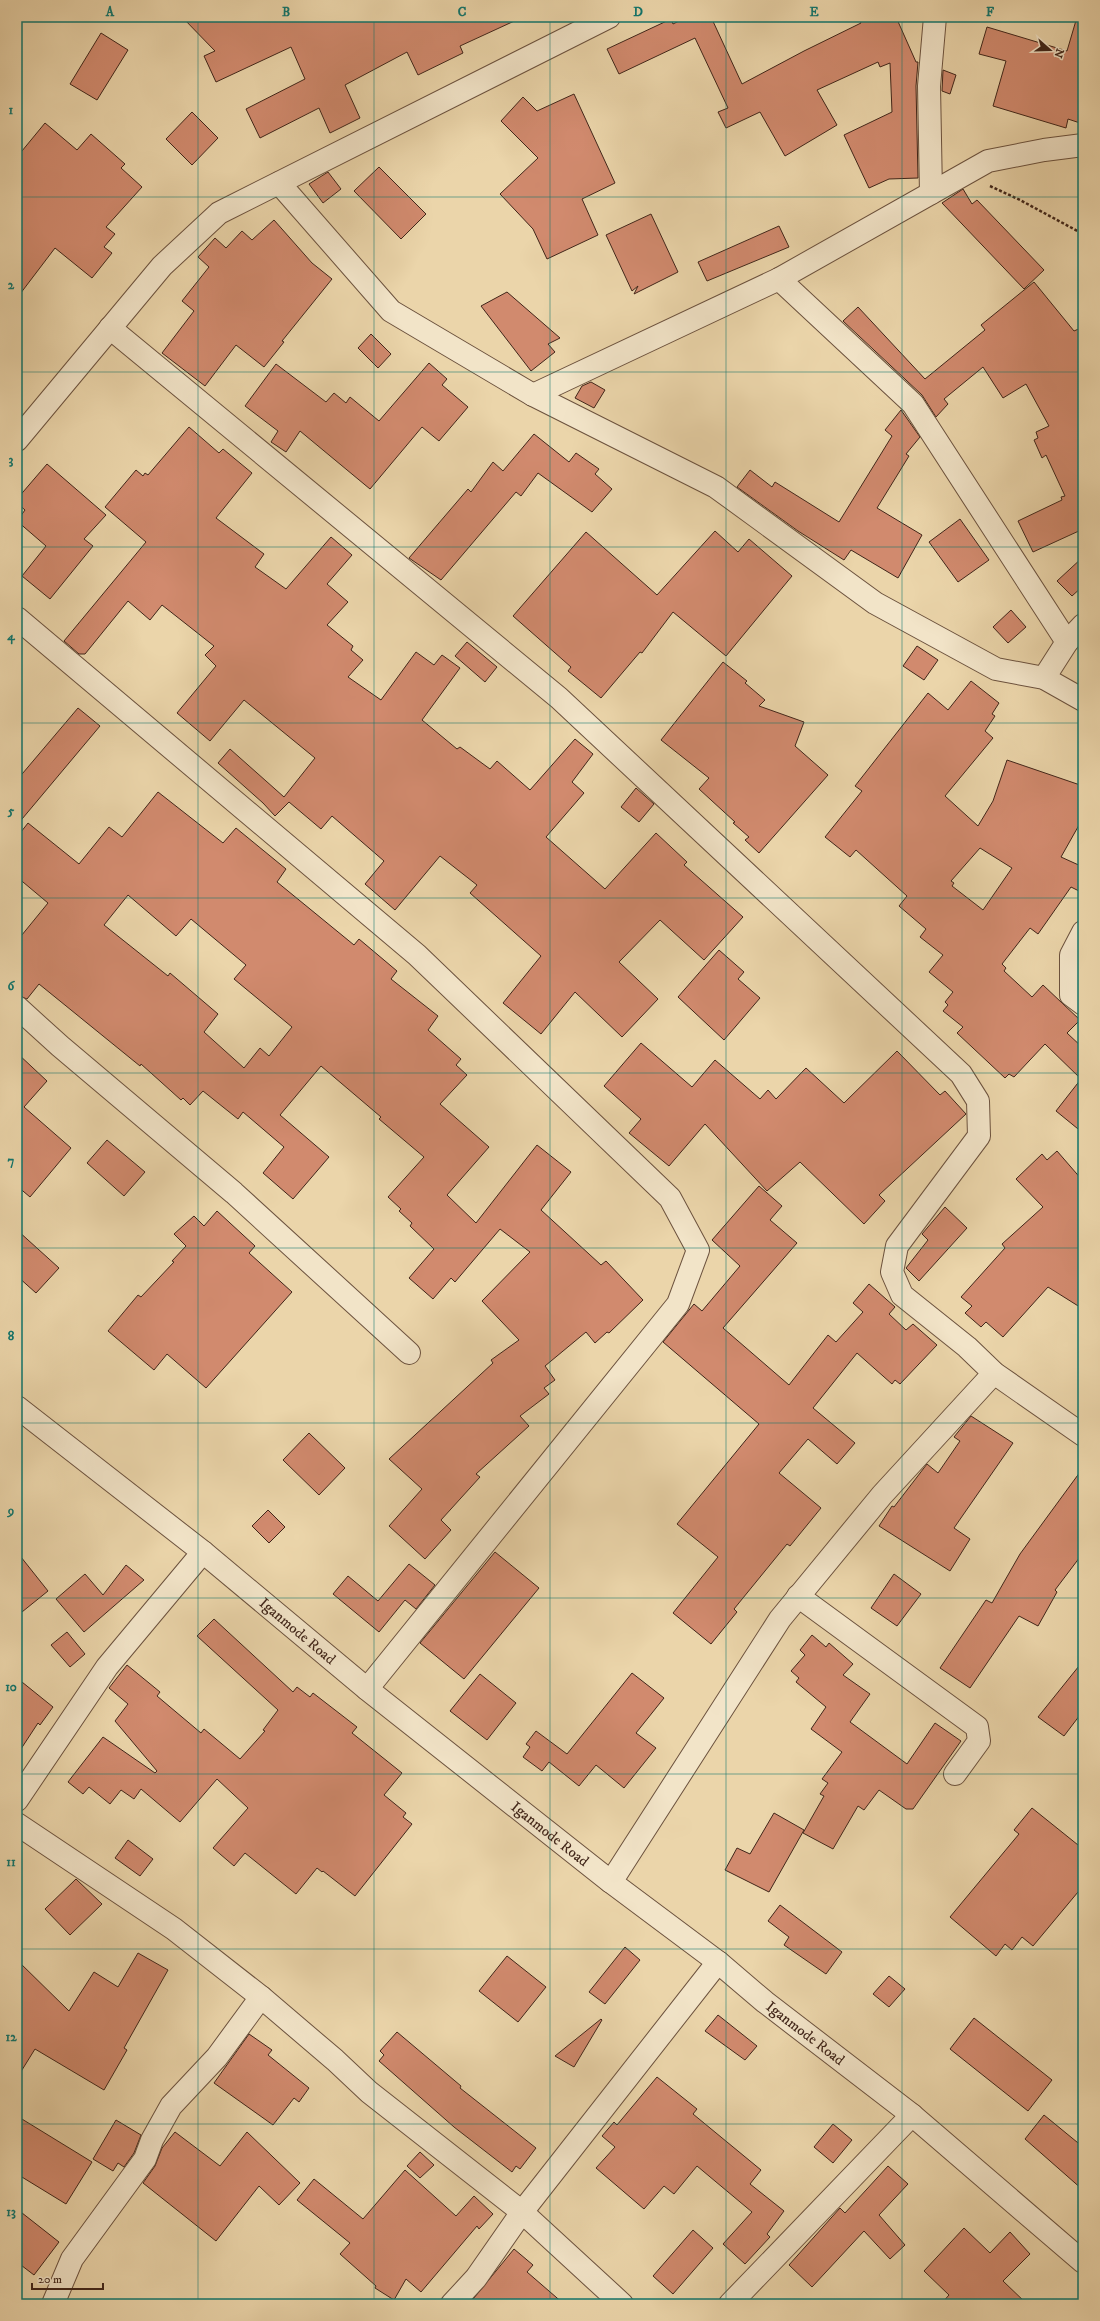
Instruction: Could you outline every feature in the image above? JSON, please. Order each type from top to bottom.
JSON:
[{"type":"street","points":[[17,440],[162,266],[219,212],[609,17]]},
{"type":"street","points":[[931,193],[929,86],[935,17]]},
{"type":"street","points":[[533,395],[779,279],[988,161],[1044,150],[1083,145]]},
{"type":"street","points":[[279,183],[391,312],[533,395],[716,487],[875,603],[996,669],[1044,678],[1083,700]]},
{"type":"street","points":[[779,279],[913,404],[1068,642]]},
{"type":"street","points":[[110,328],[559,698],[961,1074],[978,1101],[979,1136],[897,1246],[892,1272],[902,1295],[967,1347],[994,1373],[1083,1435]]},
{"type":"street","points":[[17,618],[417,955],[670,1198],[698,1250],[678,1304],[367,1689]]},
{"type":"street","points":[[1044,678],[1068,642],[1083,625]]},
{"type":"street","points":[[1083,932],[1071,956],[1071,995],[1083,1004]]},
{"type":"street","points":[[17,1007],[60,1046],[234,1193],[409,1353]]},
{"type":"street","points":[[611,1882],[780,1619],[882,1495],[994,1373]]},
{"type":"street","name":"Iganmode Road","points":[[17,1407],[203,1552],[367,1689],[611,1882],[718,1962],[765,2002],[912,2115],[1083,2262]]},
{"type":"street","points":[[17,1800],[107,1667],[203,1552]]},
{"type":"street","points":[[798,1596],[977,1728],[979,1741],[955,1774]]},
{"type":"street","points":[[17,1824],[174,1928],[261,1997],[335,2060],[368,2092],[522,2212],[622,2304]]},
{"type":"street","points":[[452,2304],[476,2278],[522,2212],[718,1962]]},
{"type":"street","points":[[53,2304],[72,2259],[145,2159],[152,2140],[171,2106],[216,2057],[261,1997]]},
{"type":"street","points":[[730,2304],[912,2115]]},
{"type":"path","points":[[964,174],[1020,200],[1083,234]]},
{"type":"building","points":[[182,17],[523,17],[460,46],[463,53],[418,75],[407,52],[345,85],[360,118],[330,133],[319,108],[260,138],[246,109],[305,79],[291,47],[216,82],[204,56],[215,51]]},
{"type":"building","points":[[687,17],[711,17],[742,84],[861,23],[858,17],[896,17],[916,62],[918,62],[916,86],[918,178],[889,179],[869,188],[844,135],[892,112],[890,63],[880,67],[878,62],[817,90],[837,125],[785,156],[760,112],[726,128],[718,112],[728,108],[695,38],[619,74],[607,49],[671,19],[673,24]]},
{"type":"building","points":[[1077,17],[1083,17],[1083,124],[1068,119],[1066,128],[993,106],[1006,61],[979,54],[987,27],[1067,51]]},
{"type":"building","points":[[101,33],[128,50],[97,100],[70,84]]},
{"type":"building","points":[[943,70],[956,75],[950,94],[942,91]]},
{"type":"building","points":[[574,94],[615,183],[582,199],[598,235],[547,259],[533,229],[500,194],[538,158],[501,121],[523,97],[537,111]]},
{"type":"building","points":[[192,112],[218,138],[192,165],[166,139]]},
{"type":"building","points":[[45,123],[77,150],[91,134],[125,164],[121,168],[142,187],[106,227],[115,234],[104,247],[112,253],[92,278],[55,248],[17,298],[17,157]]},
{"type":"building","points":[[379,167],[426,214],[401,239],[354,191]]},
{"type":"building","points":[[328,172],[341,189],[323,203],[309,184]]},
{"type":"building","points":[[963,189],[972,204],[977,200],[1044,270],[1024,289],[942,203]]},
{"type":"building","points":[[651,214],[678,272],[634,294],[638,286],[632,291],[606,235]]},
{"type":"building","points":[[274,220],[312,263],[332,279],[282,341],[284,342],[264,367],[236,345],[205,386],[162,353],[194,311],[182,301],[209,267],[198,257],[215,238],[226,248],[242,231],[252,240]]},
{"type":"building","points":[[779,226],[789,247],[707,281],[698,262]]},
{"type":"building","points":[[1034,282],[1074,331],[1083,327],[1083,534],[1081,530],[1033,552],[1018,521],[1062,500],[1061,497],[1065,496],[1046,455],[1042,458],[1034,440],[1038,438],[1036,432],[1049,426],[1026,384],[1003,398],[983,367],[944,399],[948,404],[936,417],[922,395],[843,321],[858,307],[925,379],[985,330],[981,325]]},
{"type":"building","points":[[507,292],[560,338],[548,344],[555,352],[531,371],[481,306]]},
{"type":"building","points":[[371,334],[391,354],[378,368],[358,348]]},
{"type":"building","points":[[429,363],[447,379],[442,385],[468,407],[439,441],[422,427],[370,489],[300,431],[286,452],[271,442],[278,431],[245,406],[276,364],[326,402],[334,393],[346,403],[350,397],[379,421]]},
{"type":"building","points":[[591,382],[605,390],[594,408],[575,398],[582,386]]},
{"type":"building","points":[[901,410],[920,437],[906,454],[909,456],[877,508],[922,535],[898,578],[851,550],[844,560],[798,531],[737,487],[750,470],[772,487],[775,482],[839,522],[892,436],[885,430]]},
{"type":"building","points":[[189,427],[219,453],[223,449],[252,473],[216,518],[264,554],[255,567],[286,589],[331,537],[352,555],[327,584],[348,602],[327,625],[353,646],[351,650],[363,660],[348,677],[381,700],[416,652],[434,665],[442,655],[460,668],[422,720],[457,749],[460,747],[490,769],[497,761],[530,790],[575,739],[593,754],[572,782],[584,793],[546,837],[605,889],[656,833],[687,862],[684,865],[743,917],[704,960],[660,920],[619,962],[658,999],[622,1037],[575,992],[541,1034],[503,1003],[541,956],[470,893],[477,885],[440,856],[395,910],[365,884],[384,861],[332,816],[321,829],[289,802],[275,816],[263,803],[218,763],[230,749],[284,797],[315,758],[244,700],[210,741],[177,713],[216,666],[205,655],[214,646],[162,605],[150,620],[128,601],[85,654],[79,654],[64,641],[146,542],[105,507],[136,470],[143,476],[145,473],[148,475]]},
{"type":"building","points":[[534,434],[569,462],[576,453],[599,469],[595,474],[612,489],[592,512],[538,473],[521,496],[516,492],[441,580],[409,558],[468,489],[471,492],[493,462],[503,471]]},
{"type":"building","points":[[47,464],[106,515],[84,539],[93,546],[50,599],[22,576],[46,546],[17,521],[25,510],[17,503],[17,499]]},
{"type":"building","points":[[960,519],[989,560],[958,582],[929,542]]},
{"type":"building","points":[[715,531],[738,552],[749,539],[792,576],[726,656],[673,612],[642,653],[640,652],[601,698],[568,671],[571,667],[513,616],[586,532],[657,595]]},
{"type":"building","points":[[1083,557],[1083,586],[1072,596],[1057,581]]},
{"type":"building","points":[[1011,610],[1026,627],[1008,643],[993,627]]},
{"type":"building","points":[[467,642],[497,667],[485,682],[455,656]]},
{"type":"building","points":[[917,646],[938,660],[924,680],[903,666]]},
{"type":"building","points":[[723,662],[747,681],[745,683],[765,700],[759,706],[804,722],[795,746],[828,775],[759,853],[745,840],[749,837],[733,823],[735,822],[699,789],[709,778],[661,740]]},
{"type":"building","points":[[971,681],[999,703],[992,714],[995,716],[985,731],[993,738],[945,796],[978,826],[993,801],[1007,760],[1083,786],[1083,818],[1061,857],[1083,867],[1083,893],[1071,887],[1038,934],[1030,928],[1002,964],[1006,968],[1004,971],[1032,997],[1043,985],[1080,1020],[1067,1033],[1083,1048],[1083,1133],[1056,1111],[1081,1079],[1045,1044],[1014,1077],[1009,1074],[1005,1078],[957,1033],[963,1027],[943,1011],[948,1005],[945,1002],[953,992],[929,972],[943,955],[920,937],[926,929],[899,906],[907,896],[856,850],[850,857],[825,837],[862,791],[855,786],[928,693],[948,710]],"holes":[[[980,848],[1012,868],[983,910],[952,886],[954,883],[951,881]]]},
{"type":"building","points":[[78,708],[100,726],[17,825],[17,780]]},
{"type":"building","points":[[636,788],[654,804],[639,822],[621,807]]},
{"type":"building","points":[[158,792],[223,843],[236,828],[286,869],[277,882],[354,945],[359,939],[397,971],[391,979],[438,1016],[428,1030],[461,1059],[456,1065],[467,1075],[440,1104],[489,1147],[447,1195],[476,1223],[537,1145],[571,1172],[541,1210],[601,1265],[606,1261],[643,1300],[609,1333],[607,1332],[595,1343],[586,1332],[545,1366],[555,1380],[544,1388],[549,1394],[520,1416],[529,1426],[476,1474],[480,1477],[441,1520],[451,1530],[425,1559],[389,1526],[422,1489],[389,1459],[493,1363],[491,1360],[519,1340],[482,1301],[530,1252],[500,1229],[455,1282],[451,1278],[433,1299],[409,1278],[434,1249],[410,1226],[412,1223],[399,1211],[401,1209],[388,1197],[424,1157],[379,1119],[381,1117],[321,1066],[280,1115],[329,1157],[293,1199],[263,1173],[284,1147],[243,1112],[238,1119],[203,1091],[190,1105],[183,1098],[181,1100],[141,1064],[140,1066],[39,984],[27,999],[17,995],[17,941],[48,903],[17,877],[17,837],[28,823],[79,864],[109,827],[122,837]],"holes":[[[128,895],[176,936],[191,919],[246,965],[234,979],[292,1027],[269,1056],[260,1048],[244,1068],[204,1032],[218,1014],[170,973],[168,976],[104,925]]]},
{"type":"building","points":[[719,950],[744,972],[738,979],[760,998],[724,1040],[678,997]]},
{"type":"building","points":[[641,1043],[692,1087],[715,1060],[760,1099],[768,1090],[776,1099],[806,1068],[844,1103],[897,1051],[940,1095],[945,1091],[966,1114],[879,1195],[885,1201],[864,1224],[800,1162],[767,1191],[705,1124],[669,1166],[629,1133],[641,1119],[604,1086]]},
{"type":"building","points":[[17,1053],[47,1081],[24,1107],[71,1148],[30,1197],[17,1186]]},
{"type":"building","points":[[107,1140],[145,1172],[124,1196],[87,1163]]},
{"type":"building","points":[[1057,1151],[1083,1181],[1083,1309],[1048,1287],[1003,1337],[986,1322],[981,1327],[965,1313],[972,1306],[961,1297],[1005,1248],[1002,1244],[1043,1207],[1016,1179],[1042,1154],[1047,1160]]},
{"type":"building","points":[[759,1186],[782,1206],[770,1220],[797,1243],[723,1328],[789,1385],[828,1335],[836,1342],[863,1312],[853,1303],[869,1284],[895,1307],[889,1314],[906,1330],[913,1324],[937,1345],[900,1384],[895,1380],[892,1384],[857,1353],[813,1408],[855,1443],[837,1464],[808,1439],[779,1473],[821,1508],[790,1546],[787,1544],[734,1609],[737,1612],[711,1644],[673,1613],[718,1557],[677,1524],[759,1424],[663,1342],[694,1304],[702,1311],[740,1266],[712,1240]]},
{"type":"building","points":[[945,1207],[967,1228],[919,1281],[906,1268],[928,1240],[922,1234]]},
{"type":"building","points":[[217,1211],[255,1246],[249,1253],[292,1292],[206,1388],[167,1354],[154,1370],[108,1331],[138,1295],[141,1297],[174,1262],[172,1261],[186,1246],[174,1234],[194,1216],[204,1226]]},
{"type":"building","points":[[17,1230],[59,1268],[36,1293],[17,1276]]},
{"type":"building","points":[[971,1416],[1013,1443],[954,1528],[970,1539],[950,1571],[879,1526],[892,1506],[894,1507],[927,1464],[938,1473],[960,1441],[954,1437]]},
{"type":"building","points":[[309,1433],[345,1468],[319,1495],[283,1460]]},
{"type":"building","points":[[1083,1468],[1083,1553],[1055,1590],[1057,1592],[1038,1626],[1019,1616],[970,1688],[940,1668],[986,1600],[992,1603],[1020,1554]]},
{"type":"building","points":[[268,1510],[285,1527],[269,1543],[252,1526]]},
{"type":"building","points":[[17,1552],[48,1591],[17,1616]]},
{"type":"building","points":[[495,1552],[539,1588],[464,1679],[420,1643]]},
{"type":"building","points":[[409,1564],[435,1585],[416,1609],[405,1600],[379,1632],[333,1594],[348,1576],[378,1601]]},
{"type":"building","points":[[126,1565],[144,1580],[84,1632],[56,1599],[85,1574],[103,1595]]},
{"type":"building","points":[[894,1574],[921,1594],[897,1626],[871,1608]]},
{"type":"building","points":[[214,1619],[293,1692],[297,1687],[310,1697],[313,1693],[357,1727],[352,1733],[402,1773],[384,1795],[406,1813],[403,1817],[412,1824],[355,1896],[317,1868],[296,1894],[245,1853],[234,1866],[213,1848],[248,1808],[217,1779],[180,1822],[141,1789],[134,1799],[121,1790],[110,1804],[89,1787],[83,1794],[68,1782],[103,1737],[155,1773],[157,1771],[115,1721],[128,1704],[109,1688],[127,1665],[160,1692],[157,1696],[201,1733],[204,1729],[240,1759],[265,1731],[263,1730],[278,1710],[197,1636]]},
{"type":"building","points":[[67,1632],[85,1654],[70,1667],[51,1645]]},
{"type":"building","points":[[812,1635],[826,1647],[829,1643],[853,1664],[843,1675],[870,1694],[850,1722],[907,1764],[935,1723],[961,1741],[913,1809],[906,1809],[879,1790],[864,1810],[858,1806],[833,1849],[803,1833],[824,1796],[820,1794],[828,1783],[822,1779],[842,1752],[811,1729],[826,1707],[796,1682],[799,1678],[791,1671],[805,1655],[800,1650]]},
{"type":"building","points":[[1083,1661],[1083,1711],[1064,1736],[1038,1717]]},
{"type":"building","points":[[632,1673],[664,1698],[636,1733],[656,1748],[624,1788],[596,1765],[579,1786],[549,1762],[542,1771],[523,1757],[530,1747],[526,1744],[536,1731],[567,1754]]},
{"type":"building","points":[[480,1674],[516,1703],[487,1740],[450,1711]]},
{"type":"building","points":[[17,1678],[53,1707],[40,1725],[38,1723],[17,1755]]},
{"type":"building","points":[[1032,1808],[1083,1849],[1083,1886],[1033,1946],[1022,1937],[1012,1950],[1005,1944],[996,1956],[950,1917],[1019,1834],[1014,1830]]},
{"type":"building","points":[[774,1813],[804,1830],[769,1892],[725,1870],[737,1848],[750,1854]]},
{"type":"building","points":[[128,1840],[153,1859],[140,1876],[115,1858]]},
{"type":"building","points":[[76,1879],[102,1904],[70,1935],[45,1909]]},
{"type":"building","points":[[780,1905],[842,1952],[826,1974],[784,1945],[789,1937],[768,1921]]},
{"type":"building","points":[[625,1947],[640,1960],[605,2004],[589,1992]]},
{"type":"building","points":[[138,1953],[168,1970],[124,2048],[127,2050],[104,2090],[35,2049],[17,2078],[17,1960],[69,2011],[94,1972],[118,1987]]},
{"type":"building","points":[[507,1956],[546,1987],[518,2022],[479,1991]]},
{"type":"building","points":[[889,1976],[905,1989],[889,2007],[873,1994]]},
{"type":"building","points":[[718,2015],[757,2046],[745,2060],[705,2031]]},
{"type":"building","points":[[974,2018],[1052,2080],[1028,2111],[950,2049]]},
{"type":"building","points":[[601,2019],[602,2020],[574,2067],[555,2056]]},
{"type":"building","points":[[397,2032],[461,2086],[460,2088],[536,2148],[520,2169],[516,2166],[512,2172],[454,2127],[379,2061],[384,2055],[380,2051]]},
{"type":"building","points":[[249,2034],[272,2050],[268,2055],[309,2088],[299,2102],[294,2098],[273,2125],[214,2083]]},
{"type":"building","points":[[657,2077],[697,2109],[693,2114],[761,2170],[750,2184],[784,2211],[767,2234],[770,2237],[745,2264],[723,2244],[752,2212],[697,2166],[674,2194],[664,2186],[644,2209],[596,2168],[615,2147],[602,2136],[614,2122],[617,2125]]},
{"type":"building","points":[[1044,2115],[1083,2147],[1083,2190],[1025,2139]]},
{"type":"building","points":[[17,2116],[92,2162],[66,2204],[17,2174]]},
{"type":"building","points":[[116,2120],[141,2135],[134,2153],[124,2167],[118,2163],[113,2171],[93,2159]]},
{"type":"building","points":[[833,2124],[852,2140],[833,2163],[814,2147]]},
{"type":"building","points":[[175,2132],[220,2166],[247,2132],[300,2183],[279,2205],[259,2186],[216,2241],[143,2183],[155,2166],[162,2148]]},
{"type":"building","points":[[420,2152],[434,2165],[420,2178],[407,2166]]},
{"type":"building","points":[[888,2166],[908,2184],[879,2215],[905,2245],[890,2259],[864,2231],[812,2287],[789,2265],[840,2208],[845,2213]]},
{"type":"building","points":[[405,2170],[456,2216],[474,2196],[493,2214],[479,2229],[477,2226],[421,2292],[406,2279],[394,2300],[375,2288],[376,2286],[340,2254],[350,2243],[297,2200],[314,2179],[363,2219]]},
{"type":"building","points":[[17,2209],[59,2242],[34,2275],[17,2262]]},
{"type":"building","points":[[964,2228],[990,2253],[1010,2232],[1030,2254],[1003,2281],[1027,2304],[941,2304],[949,2295],[924,2271]]},
{"type":"building","points":[[693,2230],[713,2248],[673,2294],[653,2276]]},
{"type":"building","points":[[514,2249],[533,2265],[527,2272],[564,2304],[469,2304]]}]
